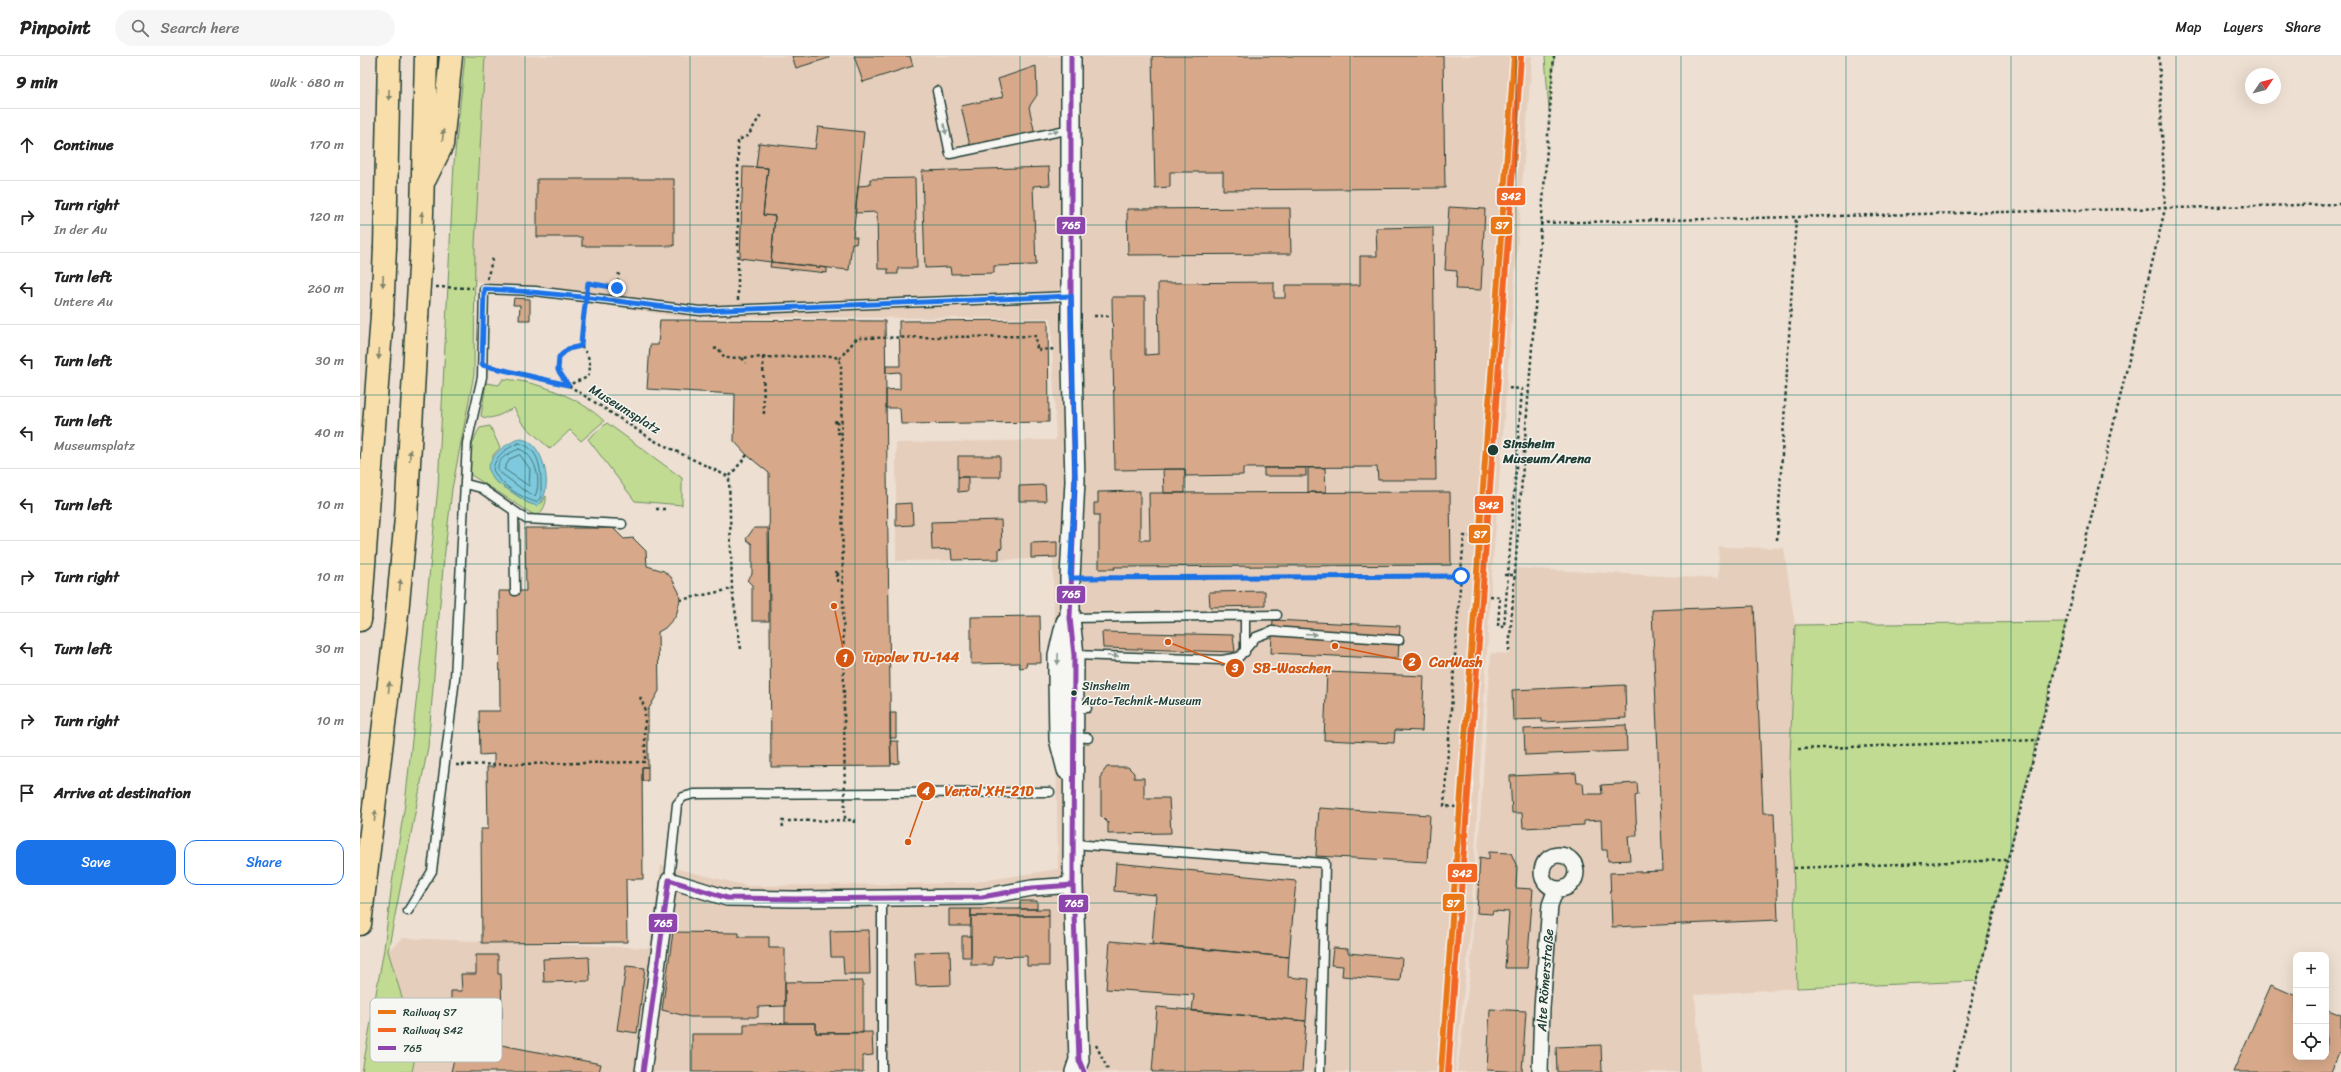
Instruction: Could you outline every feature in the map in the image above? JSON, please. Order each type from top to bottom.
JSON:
[{"type":"highway","points":[[360,620],[382,315],[389,56]]},
{"type":"highway","points":[[360,924],[396,624],[406,518],[421,251],[426,56]]},
{"type":"highway","points":[[423,183],[442,145],[451,56]]},
{"type":"street","points":[[1071,56],[1071,296],[1075,481],[1070,578],[1070,613],[1081,708],[1081,738],[1072,789],[1073,885],[1079,1068]]},
{"type":"street","points":[[1070,613],[1058,655],[1058,675],[1059,739],[1072,789]]},
{"type":"street","points":[[643,1072],[669,880],[727,898],[982,897],[1032,888],[1073,885]]},
{"type":"street","name":"Alte Römerstraße","points":[[1540,1072],[1542,1008],[1550,904],[1556,889]]},
{"type":"lane","points":[[937,91],[950,154],[1071,129]]},
{"type":"lane","points":[[408,911],[432,871],[455,678],[467,443],[482,377],[484,289],[535,291],[700,311],[1071,296]]},
{"type":"lane","points":[[466,484],[480,488],[526,519],[622,524]]},
{"type":"lane","points":[[514,512],[515,591]]},
{"type":"lane","points":[[1070,613],[1245,616],[1277,615]]},
{"type":"lane","points":[[1245,616],[1245,652]]},
{"type":"lane","points":[[1074,655],[1222,660],[1239,657],[1245,652],[1256,637],[1272,631],[1399,640]]},
{"type":"lane","points":[[669,880],[677,804],[683,797],[694,794],[1050,792]]},
{"type":"lane","points":[[1073,844],[1325,862],[1320,1072]]},
{"type":"lane","points":[[882,898],[882,1072]]},
{"type":"path","points":[[1509,651],[1540,223],[1554,56]]},
{"type":"path","points":[[1954,1072],[2038,740],[2165,209],[2159,56]]},
{"type":"path","points":[[738,310],[738,140],[748,136],[762,113]]},
{"type":"path","points":[[1540,223],[2341,204]]},
{"type":"path","points":[[1777,540],[1796,218]]},
{"type":"path","points":[[484,289],[493,258]]},
{"type":"path","points":[[581,346],[568,349],[559,357],[558,370],[568,385],[588,377],[592,365],[589,356],[581,346],[588,283],[617,288],[619,273]]},
{"type":"path","points":[[1094,316],[1112,316]]},
{"type":"path","points":[[839,359],[857,338],[1036,335],[1037,350],[1060,349]]},
{"type":"path","points":[[714,348],[718,348],[725,358],[833,356],[839,359],[841,366],[845,821]]},
{"type":"path","points":[[764,357],[764,417]]},
{"type":"path","points":[[742,358],[746,363]]},
{"type":"path","name":"Museumsplatz","points":[[482,365],[568,385],[653,440],[729,477]]},
{"type":"path","points":[[1490,596],[1500,596],[1498,626],[1504,627],[1522,389],[1506,388]]},
{"type":"path","points":[[838,421],[837,433],[842,433]]},
{"type":"path","points":[[741,649],[732,589],[729,477],[747,455]]},
{"type":"path","points":[[656,509],[667,509]]},
{"type":"path","points":[[1456,807],[1444,806],[1461,576],[1464,536],[1476,537]]},
{"type":"path","points":[[839,574],[838,582],[843,582]]},
{"type":"path","points":[[1504,575],[1514,575]]},
{"type":"path","points":[[1070,578],[1467,576]]},
{"type":"path","points":[[680,600],[732,589]]},
{"type":"path","points":[[462,765],[627,764],[645,762],[645,709],[640,697]]},
{"type":"path","points":[[1798,749],[2038,740]]},
{"type":"path","points":[[783,827],[782,821],[854,820],[854,826]]},
{"type":"path","points":[[1794,868],[2007,860]]},
{"type":"shaded area","points":[[485,56],[1532,56],[1490,599],[1470,935],[1455,1072],[412,1072],[414,1062],[502,1062],[502,998],[402,998],[388,951],[403,938],[650,948],[661,865],[748,886],[969,883],[1058,869],[1053,559],[896,561],[896,443],[1056,440],[1051,318],[677,317],[464,279],[475,245]]},
{"type":"shaded area","points":[[1719,547],[1784,548],[1795,625],[1790,761],[1797,988],[1695,995],[1701,1072],[1551,1072],[1551,997],[1543,1072],[1457,1072],[1470,974],[1491,653],[1510,654],[1515,568],[1718,579]]},
{"type":"green space","points":[[465,56],[485,56],[475,245],[474,374],[452,489],[443,568],[428,747],[388,951],[402,998],[375,998],[384,949],[392,883],[405,804],[438,487],[454,163]]},
{"type":"green space","points":[[1545,56],[1554,56],[1549,110]]},
{"type":"green space","points":[[503,379],[530,383],[557,392],[594,412],[604,421],[581,441],[570,430],[550,449],[522,423],[514,408],[494,417],[485,418],[481,416],[486,383],[499,385]]},
{"type":"green space","points":[[607,423],[682,478],[682,505],[635,501],[588,439]]},
{"type":"green space","points":[[490,426],[500,448],[493,455],[494,480],[528,503],[542,503],[546,496],[544,507],[538,515],[534,515],[471,475],[470,457],[475,438],[480,428]]},
{"type":"green space","points":[[2066,622],[1977,981],[1797,988],[1790,761],[1795,625]]},
{"type":"green space","points":[[370,1027],[370,1062],[414,1062],[412,1072],[362,1072]]},
{"type":"water","points":[[518,439],[527,441],[535,447],[544,467],[546,490],[543,499],[537,506],[528,503],[494,480],[488,468],[490,462],[499,450]]},
{"type":"building","points":[[792,56],[828,56],[829,58],[796,68]]},
{"type":"building","points":[[854,56],[910,56],[913,66],[863,82]]},
{"type":"building","points":[[1152,56],[1443,56],[1445,188],[1223,190],[1223,172],[1170,172],[1170,187],[1155,188]]},
{"type":"building","points":[[1036,66],[1037,95],[1029,107],[1035,134],[970,146],[961,106],[1003,97],[998,79]]},
{"type":"building","points":[[818,127],[864,132],[853,237],[857,237],[856,244],[852,243],[849,270],[771,262],[775,216],[763,215],[768,168],[756,167],[759,143],[815,149]]},
{"type":"building","points":[[743,167],[768,168],[763,215],[775,216],[771,262],[740,258]]},
{"type":"building","points":[[1049,167],[1050,185],[1033,186],[1036,265],[994,266],[994,273],[951,274],[950,267],[925,268],[922,171]]},
{"type":"building","points":[[915,178],[917,268],[898,268],[898,274],[888,274],[888,269],[878,269],[877,212],[855,213],[858,186],[870,185],[870,179]]},
{"type":"building","points":[[537,179],[674,179],[674,246],[582,246],[582,237],[537,237]]},
{"type":"building","points":[[1449,207],[1485,209],[1481,290],[1456,289],[1457,271],[1445,270]]},
{"type":"building","points":[[1290,208],[1291,254],[1128,255],[1127,209]]},
{"type":"building","points":[[1433,227],[1436,480],[1378,480],[1377,467],[1243,468],[1243,475],[1185,476],[1185,469],[1115,470],[1112,297],[1145,297],[1145,355],[1159,354],[1158,283],[1274,282],[1274,298],[1285,298],[1285,285],[1360,285],[1360,256],[1377,256],[1376,228]]},
{"type":"building","points":[[771,262],[827,268],[827,273],[770,267]]},
{"type":"building","points":[[514,298],[530,299],[530,320],[519,320],[520,305],[513,305]]},
{"type":"building","points":[[660,320],[885,321],[891,766],[771,767],[769,473],[747,455],[734,441],[735,394],[647,389],[650,345],[658,345]]},
{"type":"building","points":[[1048,320],[1049,422],[901,424],[900,408],[886,408],[886,390],[900,389],[900,372],[886,373],[886,366],[900,366],[899,321]]},
{"type":"building","points":[[958,456],[1000,456],[1000,477],[958,477]]},
{"type":"building","points":[[1264,468],[1306,468],[1306,476],[1264,476]]},
{"type":"building","points":[[1308,468],[1325,468],[1326,492],[1308,492]]},
{"type":"building","points":[[1163,469],[1185,469],[1185,493],[1164,493]]},
{"type":"building","points":[[958,477],[968,477],[968,491],[958,492]]},
{"type":"building","points":[[1045,485],[1046,501],[1019,501],[1019,486]]},
{"type":"building","points":[[1140,491],[1140,540],[1150,540],[1149,493],[1450,492],[1451,565],[1114,567],[1115,569],[1099,569],[1099,515],[1094,515],[1094,503],[1098,503],[1098,492]]},
{"type":"building","points":[[912,503],[913,525],[896,526],[896,504]]},
{"type":"building","points":[[1001,520],[1002,548],[999,549],[999,559],[952,560],[951,549],[932,550],[931,522]]},
{"type":"building","points":[[525,528],[613,528],[624,539],[633,538],[646,551],[647,566],[664,571],[671,577],[679,592],[680,600],[676,616],[665,628],[658,632],[659,691],[648,710],[648,767],[642,767],[643,879],[626,879],[627,942],[482,943],[481,829],[488,829],[487,767],[494,767],[494,754],[480,755],[479,711],[500,711],[499,591],[526,591]]},
{"type":"building","points":[[754,528],[768,528],[769,621],[752,621],[752,585],[747,580],[752,574],[752,544],[746,539]]},
{"type":"building","points":[[1057,542],[1057,557],[1031,558],[1031,543]]},
{"type":"building","points":[[1265,591],[1265,606],[1210,607],[1209,592]]},
{"type":"building","points":[[1754,606],[1763,813],[1774,813],[1778,920],[1612,927],[1610,873],[1663,871],[1652,610]]},
{"type":"building","points":[[1040,616],[1041,663],[1026,663],[1027,667],[1020,668],[1019,663],[971,664],[971,617]]},
{"type":"building","points":[[1273,620],[1400,626],[1398,659],[1271,653]]},
{"type":"building","points":[[1102,632],[1233,635],[1235,652],[1103,648]]},
{"type":"building","points":[[1327,672],[1424,676],[1422,731],[1395,730],[1394,743],[1324,740]]},
{"type":"building","points":[[1625,685],[1626,718],[1542,722],[1542,719],[1513,720],[1512,690]]},
{"type":"building","points":[[890,713],[896,713],[896,738],[890,738]]},
{"type":"building","points":[[1626,725],[1627,751],[1525,755],[1524,729]]},
{"type":"building","points":[[890,741],[898,741],[899,763],[891,764]]},
{"type":"building","points":[[642,767],[648,767],[648,781],[642,781]]},
{"type":"building","points":[[1107,767],[1128,767],[1134,773],[1134,778],[1144,778],[1144,798],[1169,798],[1171,833],[1108,834],[1108,823],[1101,816],[1101,775]]},
{"type":"building","points":[[1576,773],[1577,783],[1583,783],[1584,794],[1602,794],[1601,785],[1637,783],[1638,795],[1635,796],[1637,836],[1628,836],[1630,860],[1608,861],[1607,850],[1602,850],[1601,820],[1584,821],[1584,825],[1523,828],[1522,813],[1512,813],[1510,776]]},
{"type":"building","points":[[1319,808],[1430,815],[1427,862],[1316,856]]},
{"type":"building","points":[[1489,852],[1511,853],[1517,867],[1516,888],[1533,889],[1527,968],[1505,968],[1509,912],[1493,911],[1492,914],[1477,913],[1480,857],[1489,859]]},
{"type":"building","points":[[1116,863],[1296,881],[1289,957],[1152,944],[1156,895],[1114,891]]},
{"type":"building","points":[[1020,901],[1037,901],[1037,909],[1020,909]]},
{"type":"building","points":[[949,909],[971,909],[971,926],[949,926]]},
{"type":"building","points":[[971,909],[1049,909],[1049,916],[971,916]]},
{"type":"building","points":[[971,916],[1049,916],[1049,966],[1027,966],[1027,956],[993,957],[993,965],[971,965]]},
{"type":"building","points":[[869,930],[870,974],[844,974],[843,957],[831,957],[830,931]]},
{"type":"building","points":[[673,932],[739,933],[739,937],[769,937],[769,948],[785,948],[785,1006],[758,1007],[758,1017],[690,1017],[662,1010]]},
{"type":"building","points":[[962,936],[971,936],[971,957],[962,957]]},
{"type":"building","points":[[1110,941],[1289,957],[1288,977],[1309,979],[1306,1021],[1192,1011],[1194,995],[1106,989]]},
{"type":"building","points":[[1333,948],[1348,949],[1348,953],[1402,958],[1400,981],[1342,976],[1343,966],[1331,965]]},
{"type":"building","points":[[950,951],[951,985],[916,986],[914,952]]},
{"type":"building","points":[[476,955],[498,955],[498,974],[501,974],[502,998],[451,998],[451,991],[462,991],[461,974],[476,974]]},
{"type":"building","points":[[589,957],[590,981],[544,982],[543,959]]},
{"type":"building","points":[[626,966],[645,968],[637,1033],[617,1030]]},
{"type":"building","points":[[863,981],[863,1033],[816,1033],[816,1023],[785,1023],[785,982]]},
{"type":"building","points":[[2271,985],[2293,995],[2293,1060],[2329,1060],[2329,1010],[2341,1015],[2341,1049],[2331,1072],[2233,1072]]},
{"type":"building","points":[[1157,1007],[1306,1021],[1302,1072],[1152,1072]]},
{"type":"building","points":[[1490,1009],[1526,1011],[1522,1072],[1487,1070]]},
{"type":"building","points":[[816,1023],[816,1033],[872,1032],[873,1055],[863,1056],[863,1072],[692,1072],[692,1034],[744,1034],[744,1024]]},
{"type":"building","points":[[502,1045],[601,1064],[599,1072],[451,1072],[453,1062],[502,1062]]},
{"type":"building","points":[[1601,1045],[1602,1072],[1557,1072],[1556,1047]]},
{"type":"rail line","name":"S7","points":[[1441,1072],[1514,56]]},
{"type":"rail line","name":"S42","points":[[1448,1072],[1521,57]]},
{"type":"transit line","name":"765","points":[[1071,56],[1071,326],[1075,481],[1070,618],[1074,655],[1073,885],[1079,1060],[1084,1072]]},
{"type":"transit line","name":"765","points":[[643,1072],[669,880],[727,898],[795,899],[982,897],[1032,888],[1073,885]]},
{"type":"place","name":"Sinsheim Museum/Arena","points":[[1493,450]]},
{"type":"place","name":"Tupolev TU-144","points":[[834,606]]},
{"type":"place","name":"SB-Waschen","points":[[1168,642]]},
{"type":"place","name":"CarWash","points":[[1335,646]]},
{"type":"place","name":"Sinsheim Auto-Technik-Museum","points":[[1074,693]]},
{"type":"place","name":"Vertol XH-21D","points":[[908,842]]},
{"type":"route","points":[[617,288],[588,283],[584,315],[582,325],[581,346],[568,349],[559,357],[558,370],[568,385],[482,365],[484,289],[535,291],[649,305],[700,311],[1071,296],[1075,481],[1070,578],[1461,576]]}]
